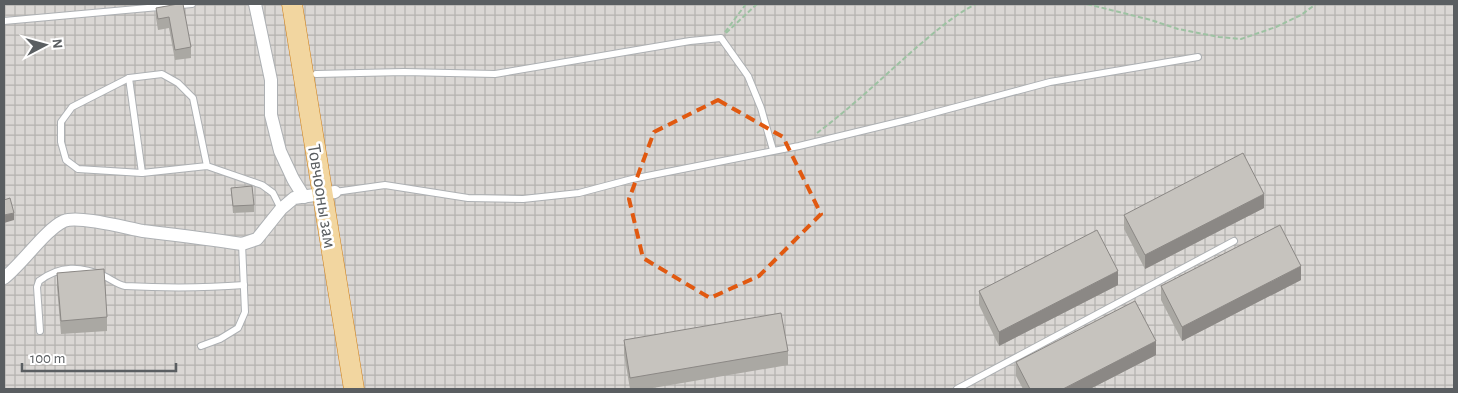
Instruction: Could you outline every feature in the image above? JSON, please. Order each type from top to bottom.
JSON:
[{"type":"highway","name":"Товчооны зам","points":[[292,4],[320,194],[354,389]]},
{"type":"highway","name":"Товчооны зам","points":[[305,4],[316,74],[320,194],[366,389]]},
{"type":"street","points":[[255,4],[271,80],[271,115],[280,151],[293,179],[320,194]]},
{"type":"street","points":[[4,278],[14,271],[50,232],[65,220],[92,221],[242,244],[257,239],[281,209],[294,198],[320,194]]},
{"type":"lane","points":[[4,21],[192,4]]},
{"type":"lane","points":[[316,74],[404,72],[495,74],[690,40],[721,38],[748,76],[761,108],[773,150]]},
{"type":"lane","points":[[320,194],[385,185],[468,198],[523,199],[579,194],[632,179],[799,146],[911,119],[1050,82],[1198,56]]},
{"type":"lane","points":[[206,166],[193,98],[178,82],[162,74],[129,78],[72,107],[61,122],[61,142],[66,160],[78,169],[142,173],[206,166],[262,185],[273,193],[281,209]]},
{"type":"lane","points":[[129,78],[142,173]]},
{"type":"lane","points":[[957,389],[1234,242]]},
{"type":"lane","points":[[201,346],[220,339],[238,328],[245,312],[242,244]]},
{"type":"lane","points":[[40,332],[39,281],[59,270],[80,269],[102,275],[122,286],[220,287],[244,285]]},
{"type":"path","points":[[721,38],[746,4]]},
{"type":"path","points":[[721,38],[757,4]]},
{"type":"path","points":[[799,146],[850,107],[889,71],[958,13],[976,4]]},
{"type":"path","points":[[1087,4],[1151,20],[1178,29],[1241,39],[1284,23],[1301,15],[1316,4]]},
{"type":"highlighted area","points":[[718,100],[783,137],[821,214],[759,276],[710,298],[643,258],[629,199],[654,132]]},
{"type":"shaded area","points":[[4,4],[1454,4],[1454,389],[4,389]]},
{"type":"building","points":[[183,4],[191,47],[175,50],[169,17],[158,19],[156,8]]},
{"type":"building","points":[[1243,153],[1264,194],[1145,255],[1124,215]]},
{"type":"building","points":[[252,186],[254,205],[233,206],[231,188]]},
{"type":"building","points":[[10,198],[14,213],[4,215],[4,200]]},
{"type":"building","points":[[1280,225],[1301,266],[1182,327],[1161,286]]},
{"type":"building","points":[[1097,230],[1118,271],[999,332],[979,291]]},
{"type":"building","points":[[104,269],[107,317],[61,321],[57,273]]},
{"type":"building","points":[[1135,301],[1156,341],[1063,389],[1030,389],[1016,362]]},
{"type":"building","points":[[781,313],[788,351],[630,378],[624,340]]}]
